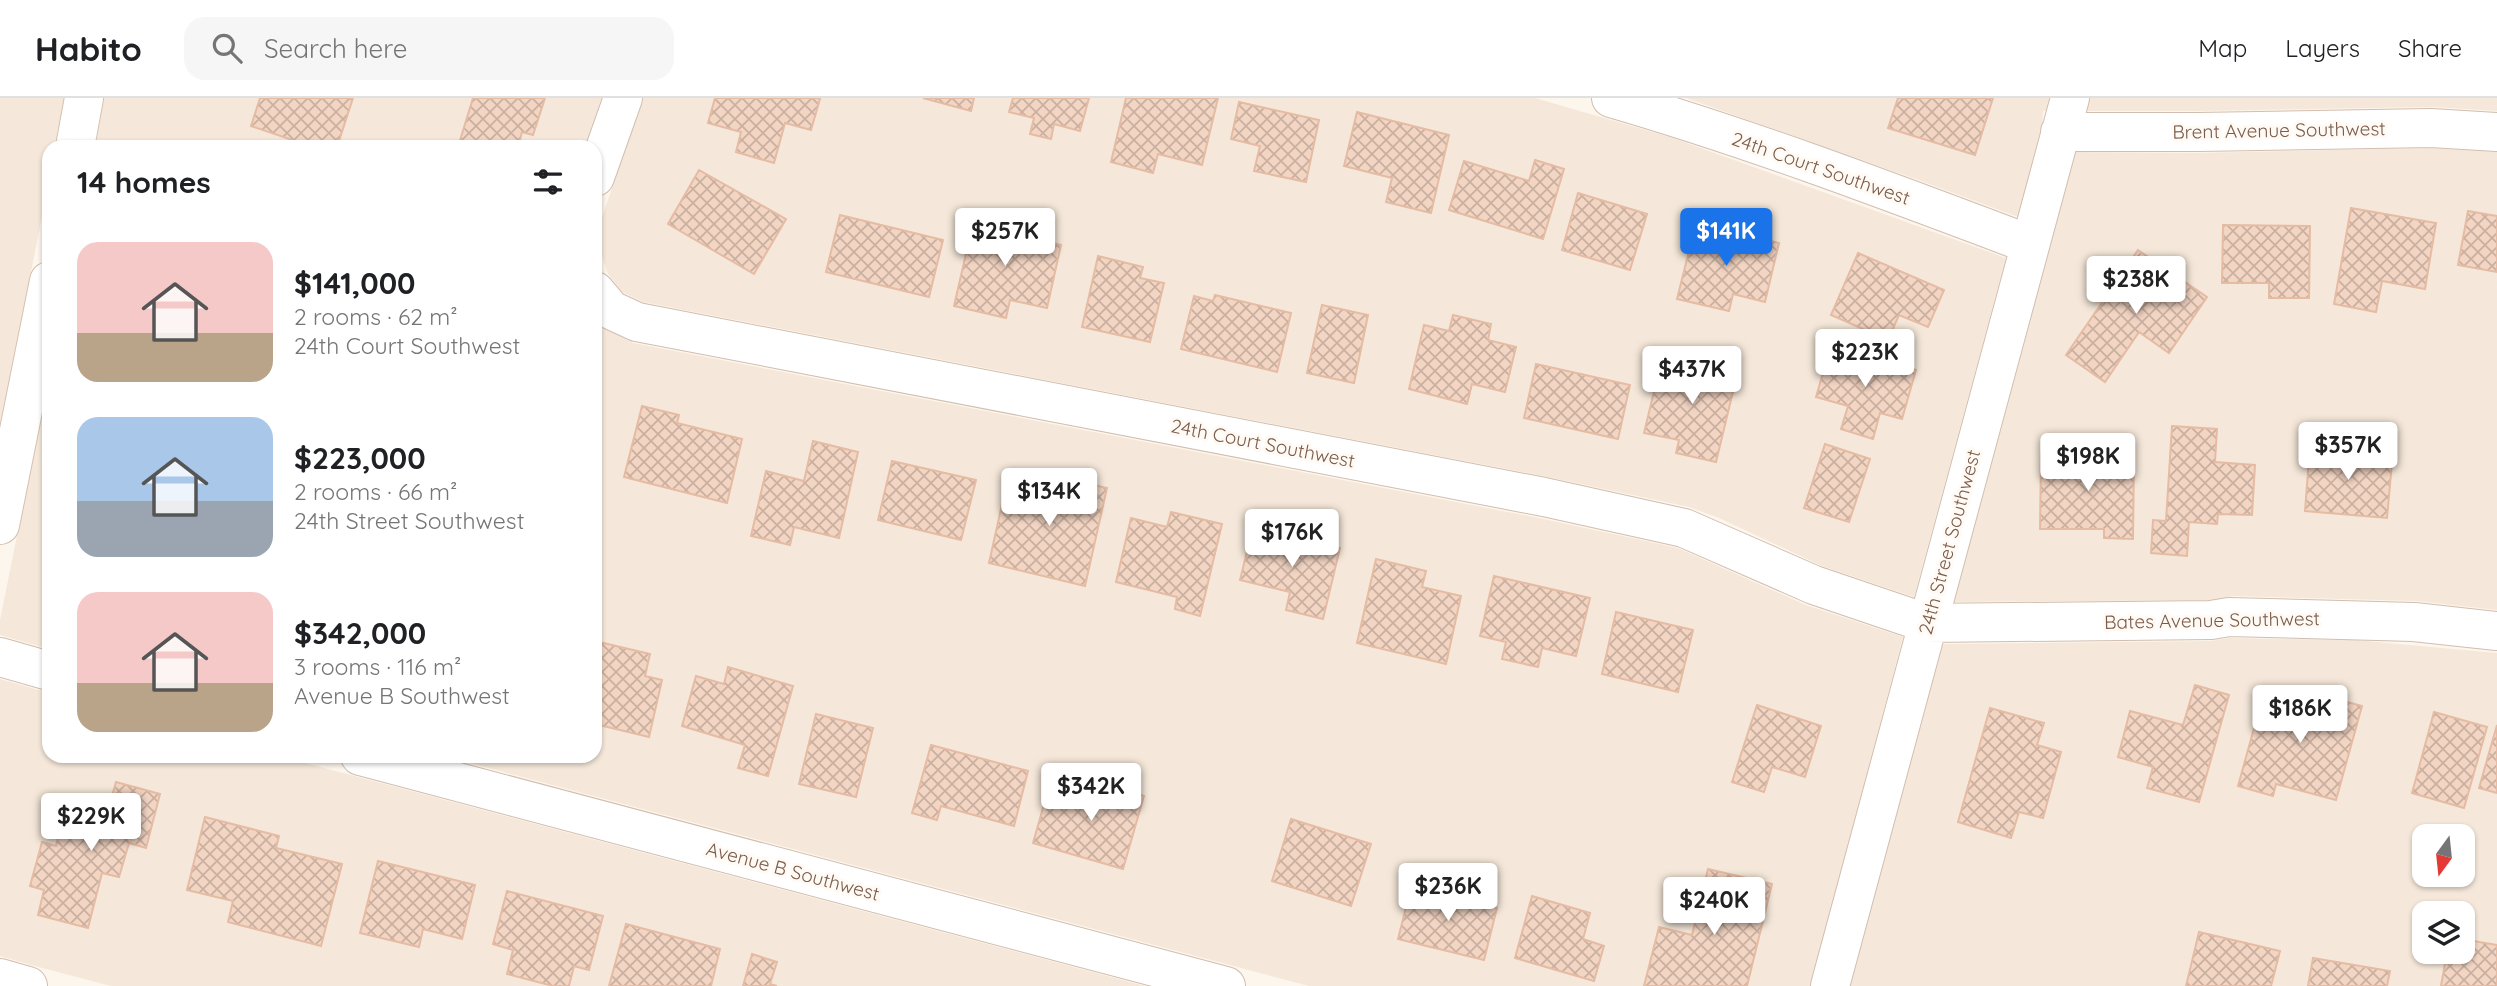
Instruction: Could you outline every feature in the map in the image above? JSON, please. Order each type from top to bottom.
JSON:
[{"type":"street","points":[[76,140],[84,98]]},
{"type":"street","points":[[602,158],[624,98]]},
{"type":"street","name":"24th Court Southwest","points":[[1611,98],[1679,118],[1905,197],[2029,244]]},
{"type":"street","name":"24th Street Southwest","points":[[1830,986],[2065,115]]},
{"type":"street","name":"Brent Avenue Southwest","points":[[2065,115],[2497,132]]},
{"type":"street","name":"24th Court Southwest","points":[[602,299],[611,310],[637,322],[1544,497],[1684,528],[1814,585],[1926,623]]},
{"type":"street","points":[[0,525],[42,316]]},
{"type":"street","name":"Bates Avenue Southwest","points":[[1926,623],[2211,620],[2229,617],[2414,622],[2497,631]]},
{"type":"street","points":[[0,657],[42,669]]},
{"type":"street","name":"Avenue B Southwest","points":[[386,763],[1227,986]]},
{"type":"street","points":[[0,978],[28,986]]},
{"type":"shaded area","points":[[0,98],[65,98],[57,140],[42,140],[42,216],[0,429]]},
{"type":"shaded area","points":[[103,98],[604,98],[589,140],[95,140]]},
{"type":"shaded area","points":[[643,98],[1535,98],[1673,138],[2006,258],[1914,597],[1822,566],[1719,518],[1689,507],[1548,477],[643,302],[622,292],[608,274],[602,256],[602,217]]},
{"type":"shaded area","points":[[1686,98],[2050,98],[2047,111],[2043,111],[2042,129],[2018,217]]},
{"type":"shaded area","points":[[2089,98],[2497,98],[2497,111],[2433,107],[2085,111]]},
{"type":"shaded area","points":[[2430,148],[2497,152],[2497,610],[2417,601],[2233,596],[2211,600],[1951,602],[2074,152],[2197,153]]},
{"type":"shaded area","points":[[602,326],[633,343],[1539,518],[1678,548],[1806,605],[1903,637],[1811,986],[1309,986],[469,763],[602,763]]},
{"type":"shaded area","points":[[42,412],[42,647],[0,635],[0,620]]},
{"type":"shaded area","points":[[2229,638],[2355,640],[2497,653],[2497,986],[1849,986],[1940,644],[2210,641]]},
{"type":"shaded area","points":[[0,679],[42,691],[42,763],[305,763],[1145,986],[111,986],[0,956]]},
{"type":"building","points":[[260,98],[353,98],[339,140],[292,140],[251,126]]},
{"type":"building","points":[[473,98],[545,98],[533,135],[522,132],[520,140],[460,140]]},
{"type":"building","points":[[715,98],[820,99],[811,130],[785,123],[774,163],[736,152],[741,132],[708,123]]},
{"type":"building","points":[[923,98],[974,98],[971,111]]},
{"type":"building","points":[[1013,98],[1089,98],[1080,131],[1054,124],[1051,139],[1030,134],[1034,118],[1009,112]]},
{"type":"building","points":[[1126,98],[1218,98],[1202,165],[1158,154],[1153,173],[1111,162]]},
{"type":"building","points":[[1898,98],[1993,98],[1975,155],[1888,128]]},
{"type":"building","points":[[1239,102],[1319,120],[1306,182],[1254,171],[1260,146],[1231,139]]},
{"type":"building","points":[[1357,112],[1449,135],[1431,213],[1386,202],[1392,178],[1344,166]]},
{"type":"building","points":[[1535,160],[1564,169],[1543,239],[1449,210],[1464,161],[1529,181]]},
{"type":"building","points":[[699,170],[786,219],[754,274],[668,224]]},
{"type":"building","points":[[1578,193],[1647,214],[1630,270],[1562,250]]},
{"type":"building","points":[[2351,208],[2436,223],[2425,289],[2382,281],[2376,312],[2334,304]]},
{"type":"building","points":[[976,210],[1006,217],[1003,231],[1061,245],[1047,308],[1010,300],[1006,318],[954,306]]},
{"type":"building","points":[[2468,211],[2497,216],[2497,272],[2458,265]]},
{"type":"building","points":[[840,215],[943,240],[929,297],[826,272]]},
{"type":"building","points":[[1696,223],[1779,243],[1765,302],[1733,294],[1729,311],[1677,299]]},
{"type":"building","points":[[2223,225],[2310,226],[2309,298],[2269,298],[2269,283],[2222,283]]},
{"type":"building","points":[[2138,250],[2207,297],[2169,353],[2139,332],[2105,382],[2066,355]]},
{"type":"building","points":[[1858,253],[1944,290],[1928,327],[1899,315],[1888,340],[1831,315]]},
{"type":"building","points":[[1098,256],[1143,267],[1140,278],[1164,283],[1150,342],[1082,327]]},
{"type":"building","points":[[1215,295],[1291,313],[1277,372],[1181,349],[1194,296],[1213,301]]},
{"type":"building","points":[[1322,305],[1368,315],[1354,383],[1307,373]]},
{"type":"building","points":[[1453,315],[1491,324],[1488,340],[1516,347],[1505,392],[1472,384],[1467,404],[1409,389],[1424,325],[1449,331]]},
{"type":"building","points":[[1831,345],[1916,370],[1902,419],[1880,413],[1873,439],[1841,429],[1848,406],[1816,397]]},
{"type":"building","points":[[1663,354],[1738,371],[1716,462],[1676,453],[1679,440],[1644,433]]},
{"type":"building","points":[[1536,364],[1630,385],[1618,439],[1524,418]]},
{"type":"building","points":[[642,406],[679,415],[677,423],[742,439],[727,503],[624,477]]},
{"type":"building","points":[[2172,426],[2217,429],[2215,462],[2255,465],[2252,515],[2218,514],[2217,524],[2189,522],[2187,556],[2151,553],[2153,520],[2166,521]]},
{"type":"building","points":[[2328,435],[2356,437],[2354,460],[2392,463],[2387,518],[2305,511],[2309,458],[2326,459]]},
{"type":"building","points":[[813,441],[858,452],[839,538],[794,527],[790,545],[751,536],[766,471],[804,481]]},
{"type":"building","points":[[1825,444],[1870,459],[1849,522],[1804,508]]},
{"type":"building","points":[[2041,454],[2134,454],[2133,539],[2104,538],[2104,529],[2040,529]]},
{"type":"building","points":[[892,461],[976,480],[961,540],[878,520]]},
{"type":"building","points":[[1044,474],[1107,488],[1085,586],[989,563],[1008,477],[1042,485]]},
{"type":"building","points":[[1171,512],[1222,524],[1200,616],[1175,609],[1177,597],[1116,582],[1131,518],[1167,527]]},
{"type":"building","points":[[1253,527],[1340,548],[1323,619],[1286,610],[1290,592],[1240,580]]},
{"type":"building","points":[[1376,559],[1426,571],[1422,587],[1461,596],[1446,664],[1357,643]]},
{"type":"building","points":[[1494,576],[1590,598],[1576,656],[1542,648],[1538,667],[1502,659],[1506,642],[1480,636]]},
{"type":"building","points":[[1616,612],[1693,630],[1678,692],[1602,674]]},
{"type":"building","points":[[602,643],[650,654],[645,676],[662,680],[649,737],[602,726]]},
{"type":"building","points":[[728,667],[793,686],[768,776],[738,768],[745,745],[682,726],[696,676],[724,684]]},
{"type":"building","points":[[2195,685],[2229,695],[2199,802],[2147,788],[2153,767],[2118,757],[2130,711],[2183,725]]},
{"type":"building","points":[[2264,692],[2307,704],[2310,692],[2362,706],[2336,800],[2276,784],[2273,796],[2238,786]]},
{"type":"building","points":[[1757,705],[1821,726],[1805,777],[1772,767],[1764,792],[1732,782]]},
{"type":"building","points":[[1990,708],[2044,723],[2037,745],[2061,752],[2043,818],[2019,812],[2011,838],[1958,822]]},
{"type":"building","points":[[2434,712],[2487,727],[2464,808],[2412,793]]},
{"type":"building","points":[[816,714],[873,728],[856,797],[799,784]]},
{"type":"building","points":[[2497,725],[2497,793],[2479,788]]},
{"type":"building","points":[[931,745],[1028,771],[1014,826],[941,806],[937,820],[912,813]]},
{"type":"building","points":[[1085,779],[1144,796],[1123,869],[1033,843],[1048,790],[1079,799]]},
{"type":"building","points":[[116,782],[160,794],[146,848],[129,843],[119,877],[102,873],[88,928],[38,915],[44,890],[30,886],[42,842],[56,846],[66,804],[107,814]]},
{"type":"building","points":[[205,817],[279,836],[276,848],[342,864],[321,946],[228,922],[233,901],[187,890]]},
{"type":"building","points":[[1291,819],[1371,844],[1351,906],[1272,881]]},
{"type":"building","points":[[378,861],[475,885],[462,939],[423,929],[419,947],[360,933]]},
{"type":"building","points":[[1708,869],[1772,884],[1747,986],[1644,986],[1659,927],[1692,935]]},
{"type":"building","points":[[1411,887],[1497,908],[1484,960],[1398,939]]},
{"type":"building","points":[[507,891],[603,916],[589,970],[574,966],[569,986],[553,986],[507,974],[513,950],[493,944]]},
{"type":"building","points":[[1532,896],[1590,913],[1583,939],[1604,946],[1594,981],[1515,958]]},
{"type":"building","points":[[626,924],[720,949],[711,986],[609,986]]},
{"type":"building","points":[[2199,932],[2280,951],[2271,986],[2186,986]]},
{"type":"building","points":[[2475,941],[2497,945],[2497,986],[2441,986],[2445,964],[2475,964]]},
{"type":"building","points":[[752,954],[777,962],[770,984],[777,986],[743,986]]},
{"type":"building","points":[[2313,958],[2390,971],[2387,986],[2308,986]]}]
